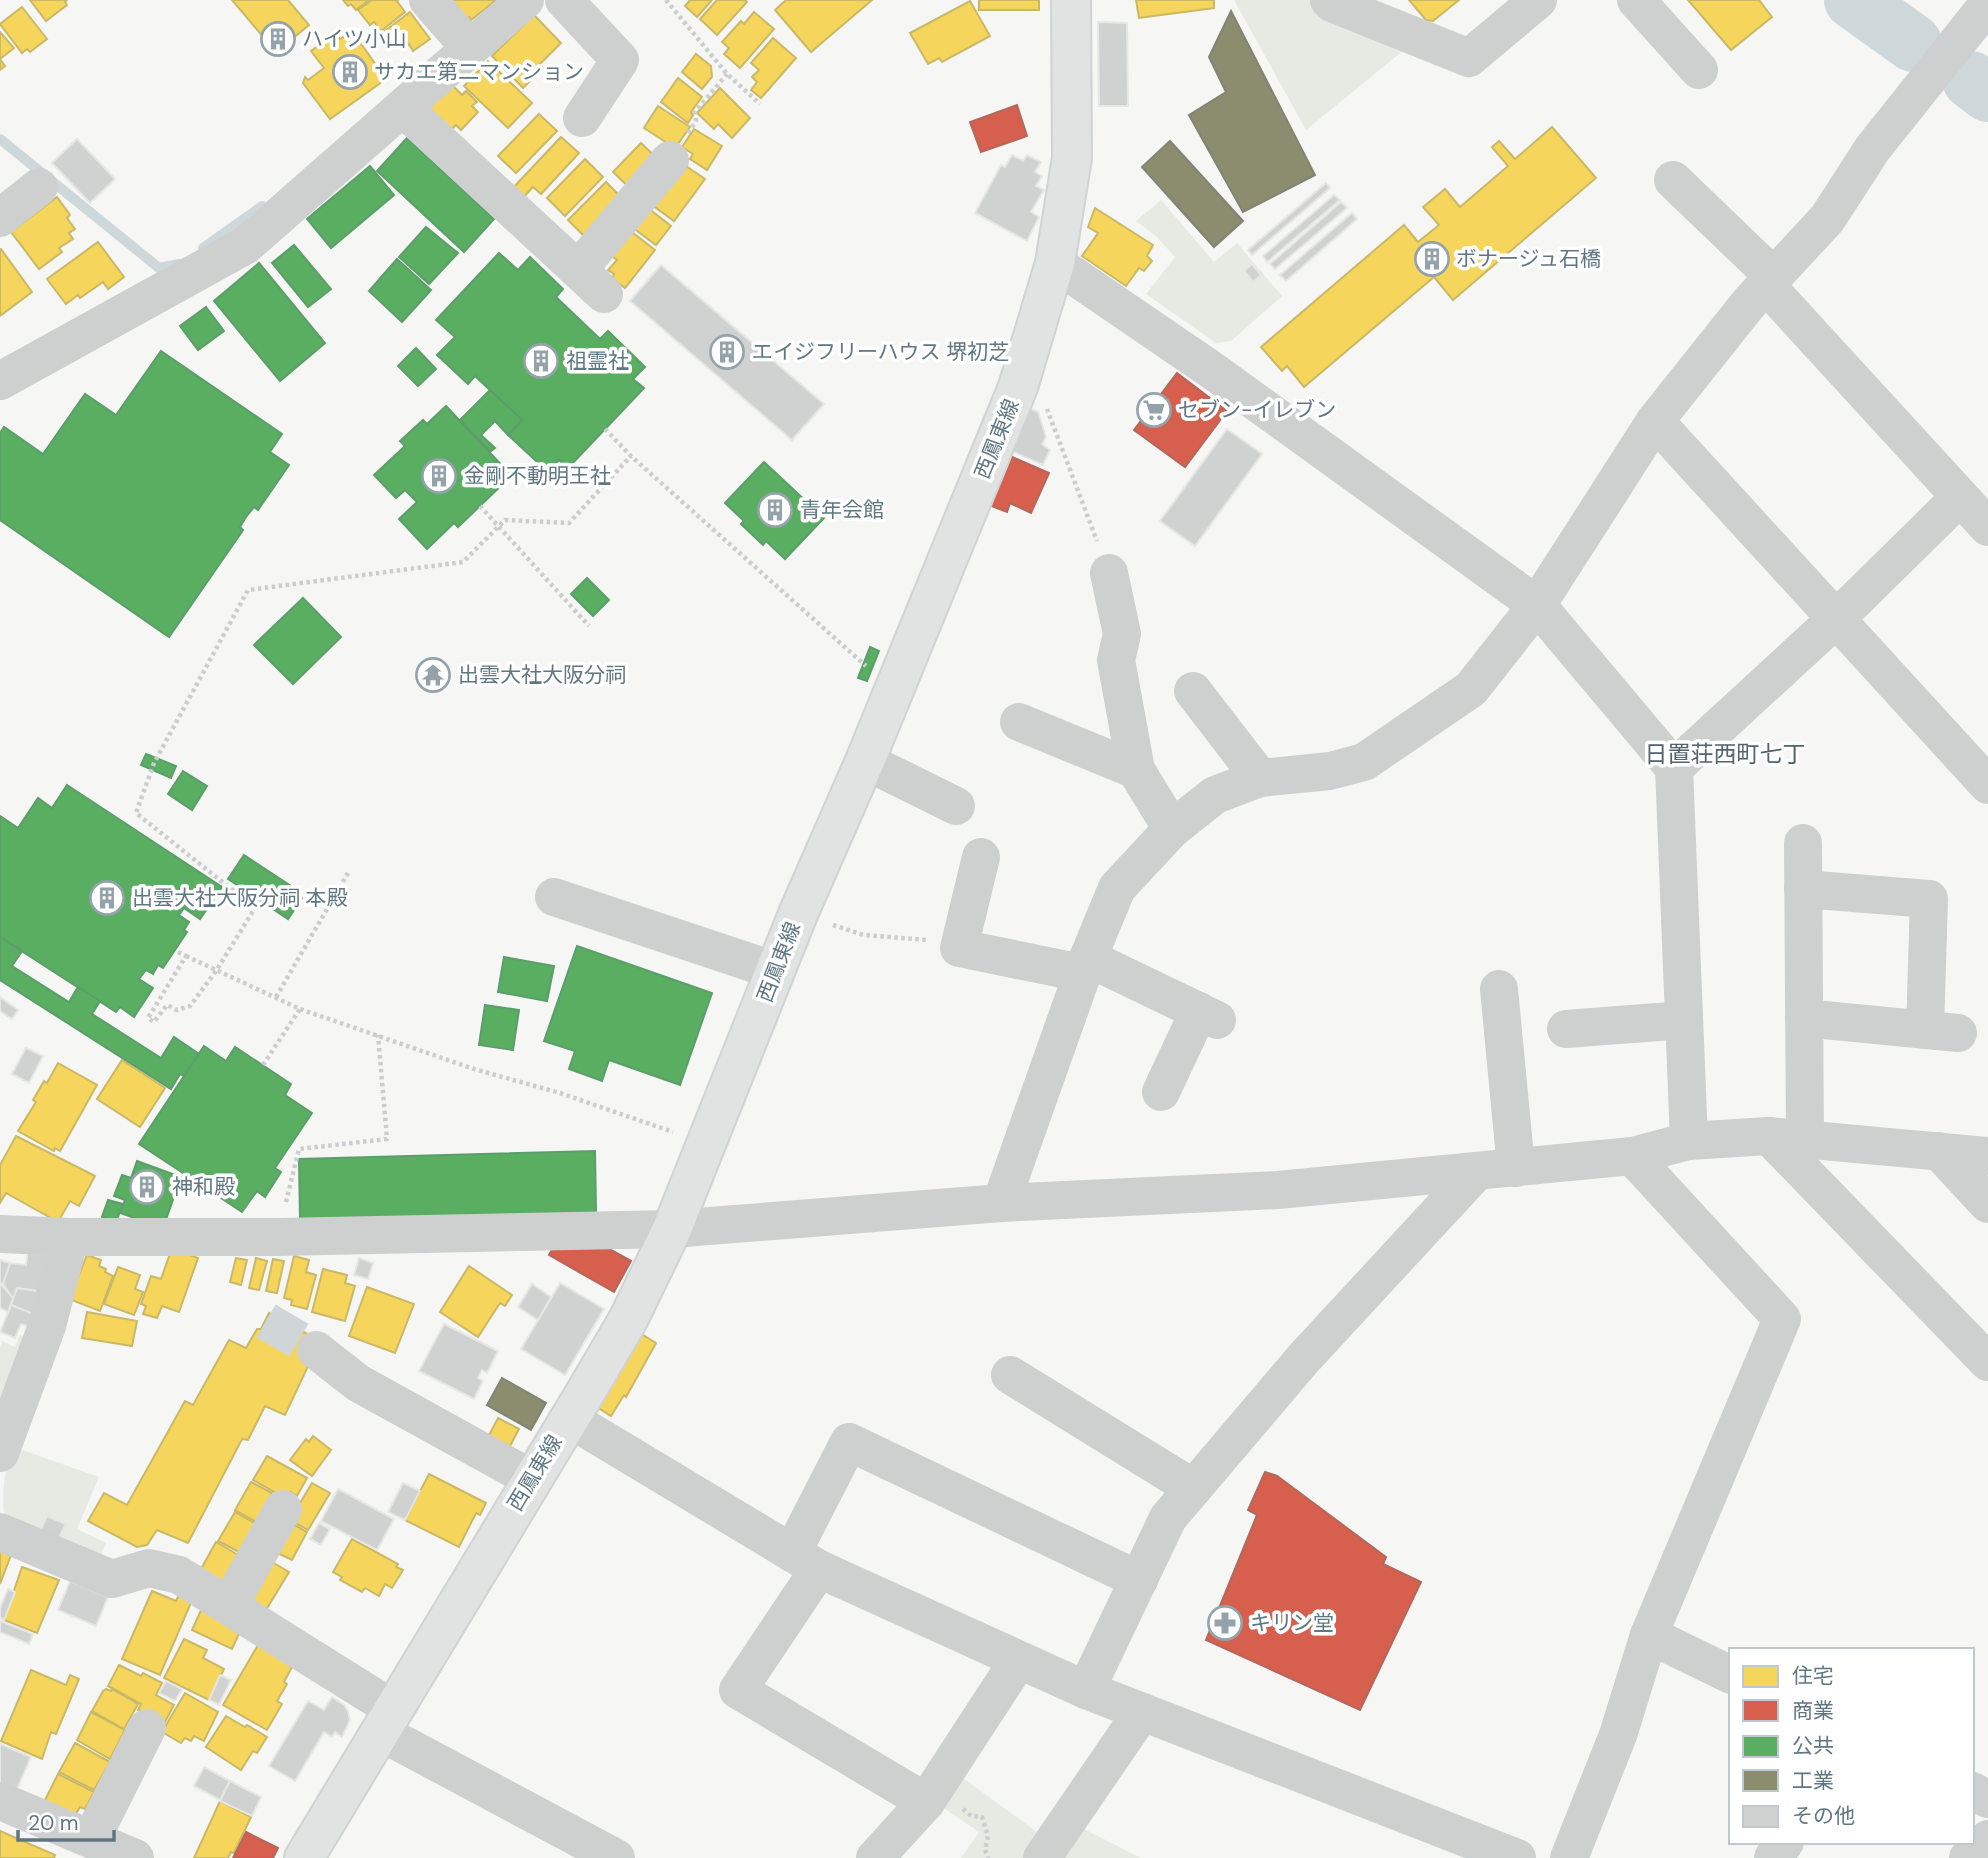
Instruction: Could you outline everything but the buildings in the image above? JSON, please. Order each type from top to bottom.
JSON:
[{"type":"main road","name":"西鳳東線","points":[[304,1858],[628,1320],[673,1230],[798,914],[865,761],[1018,387],[1055,263],[1072,159],[1071,0]]},
{"type":"street","points":[[428,0],[470,48]]},
{"type":"street","points":[[0,381],[246,245],[525,0]]},
{"type":"street","points":[[564,0],[620,60],[582,118]]},
{"type":"street","points":[[1329,0],[1469,58],[1538,0]]},
{"type":"street","points":[[1636,0],[1699,69]]},
{"type":"street","points":[[1001,1203],[1085,965],[1116,888],[1171,829],[1215,795],[1260,778],[1330,771],[1364,762],[1471,689],[1537,605],[1655,421],[1749,303],[1827,219],[1873,148],[1988,4]]},
{"type":"street","points":[[402,108],[591,282],[670,160]]},
{"type":"street","points":[[1673,180],[1770,281],[1988,527]]},
{"type":"street","points":[[0,218],[39,187]]},
{"type":"street","points":[[1055,263],[1213,371],[1537,605],[1674,768],[1689,1141]]},
{"type":"street","points":[[1655,421],[1988,785]]},
{"type":"street","points":[[1674,768],[1836,619],[1960,497]]},
{"type":"street","points":[[1109,573],[1122,634],[1116,660],[1136,770],[1171,829]]},
{"type":"street","points":[[1193,691],[1260,778]]},
{"type":"street","points":[[1019,722],[1136,770]]},
{"type":"street","points":[[865,761],[956,806]]},
{"type":"street","points":[[1803,843],[1804,1018],[1787,1138],[1988,1362]]},
{"type":"street","points":[[981,857],[959,948],[1085,965],[1208,1016],[1161,1092]]},
{"type":"street","points":[[1803,889],[1928,899],[1942,1031],[1804,1018]]},
{"type":"street","points":[[554,897],[776,971]]},
{"type":"street","points":[[1499,989],[1516,1168]]},
{"type":"street","points":[[1566,1029],[1684,1020]]},
{"type":"street","points":[[0,1234],[70,1237],[278,1237],[673,1230],[1001,1203],[1278,1190],[1632,1156],[1689,1141],[1787,1138],[1988,1156]]},
{"type":"street","points":[[1939,1152],[1988,1204]]},
{"type":"street","points":[[1569,1858],[1618,1735],[1648,1635],[1782,1319],[1632,1156]]},
{"type":"street","points":[[1086,1690],[1168,1518],[1304,1358],[1478,1171]]},
{"type":"street","points":[[0,1453],[47,1326],[70,1237]]},
{"type":"street","points":[[316,1350],[358,1382],[532,1479]]},
{"type":"street","points":[[1010,1375],[1193,1488]]},
{"type":"street","points":[[568,1418],[806,1561],[1018,1661],[1517,1858]]},
{"type":"street","points":[[933,1792],[738,1690],[806,1561],[849,1442],[1139,1580]]},
{"type":"street","points":[[229,1606],[282,1510]]},
{"type":"street","points":[[0,1532],[112,1580],[149,1568],[179,1575],[229,1606],[386,1721],[616,1858]]},
{"type":"street","points":[[1648,1635],[1729,1674]]},
{"type":"street","points":[[875,1858],[933,1792],[1018,1661]]},
{"type":"street","points":[[1042,1858],[1142,1712]]},
{"type":"street","points":[[92,1838],[147,1728]]},
{"type":"street","points":[[0,1801],[135,1858]]},
{"type":"street","points":[[1968,1858],[1988,1839]]},
{"type":"path","points":[[666,0],[727,74],[760,104]]},
{"type":"path","points":[[670,160],[696,121],[695,112],[727,74]]},
{"type":"path","points":[[605,429],[631,456],[869,669]]},
{"type":"path","points":[[1062,449],[1109,573]]},
{"type":"path","points":[[186,957],[148,1018],[154,1022],[167,1005],[177,1010],[190,1006],[216,971],[255,908],[136,813],[154,764],[248,590],[463,562],[505,520],[569,523],[631,456]]},
{"type":"path","points":[[480,506],[589,626]]},
{"type":"path","points":[[276,997],[348,873]]},
{"type":"path","points":[[798,914],[864,935],[924,939],[959,948]]},
{"type":"path","points":[[178,952],[300,1009],[474,1069],[560,1093],[682,1134]]},
{"type":"path","points":[[263,1065],[300,1009]]},
{"type":"path","points":[[278,1237],[299,1149],[387,1139],[378,1035]]},
{"type":"path","points":[[933,1792],[958,1794],[959,1805],[971,1816],[982,1817],[988,1836],[985,1850],[988,1858]]},
{"type":"shaded area","points":[[1234,0],[1313,0],[1404,50],[1306,130]]},
{"type":"shaded area","points":[[1161,200],[1214,262],[1237,243],[1282,296],[1231,341],[1216,343],[1146,294],[1175,257],[1157,237],[1136,221]]},
{"type":"shaded area","points":[[20,1335],[32,1340],[0,1419],[0,1348],[2,1341],[15,1347]]},
{"type":"shaded area","points":[[14,1447],[99,1477],[77,1529],[106,1543],[98,1560],[6,1522],[4,1484]]},
{"type":"shaded area","points":[[959,1775],[1041,1835],[1024,1858],[961,1858],[979,1832],[939,1805]]},
{"type":"shaded area","points":[[1078,1826],[1141,1858],[1055,1858]]},
{"type":"waterway","points":[[1853,0],[1913,43]]},
{"type":"waterway","points":[[1971,80],[1988,93]]},
{"type":"waterway","points":[[0,139],[159,268],[179,264]]},
{"type":"waterway","points":[[203,248],[262,206]]},
{"type":"tunnel","points":[[266,1321],[316,1350]]},
{"type":"place","name":"ハイツ小山","points":[[278,39]]},
{"type":"place","name":"サカエ第二マンション","points":[[350,72]]},
{"type":"place","name":"ボナージュ石橋","points":[[1432,259]]},
{"type":"place","name":"エイジフリーハウス 堺初芝","points":[[727,352]]},
{"type":"place","name":"祖霊社","points":[[541,361]]},
{"type":"place","name":"セブン-イレブン","points":[[1154,410]]},
{"type":"place","name":"金剛不動明王社","points":[[439,476]]},
{"type":"place","name":"青年会館","points":[[775,510]]},
{"type":"place","name":"出雲大社大阪分祠","points":[[433,675]]},
{"type":"place","name":"出雲大社大阪分祠 本殿","points":[[107,898]]},
{"type":"place","name":"神和殿","points":[[147,1187]]},
{"type":"place","name":"キリン堂","points":[[1225,1623]]},
{"type":"district","name":"日置荘西町七丁","points":[[1725,754]]}]
